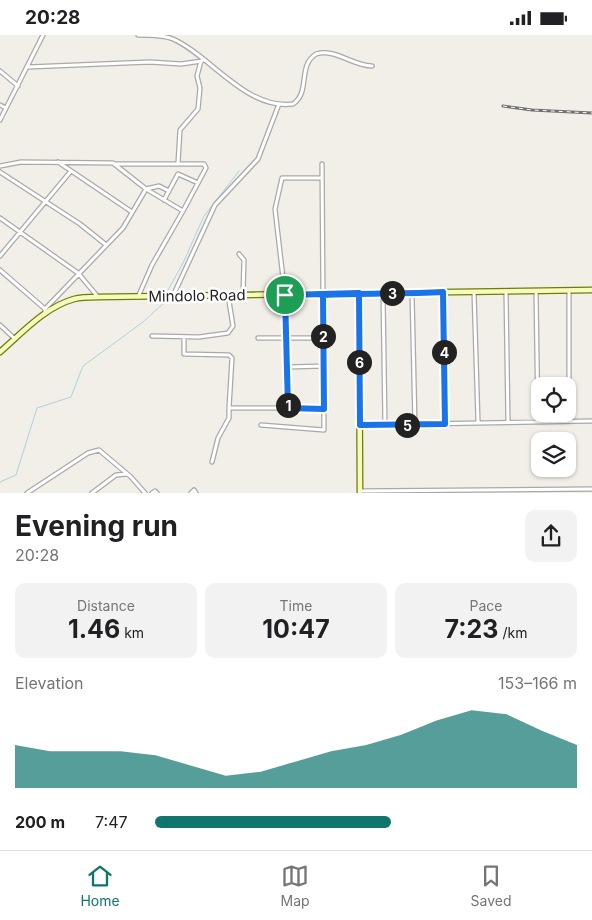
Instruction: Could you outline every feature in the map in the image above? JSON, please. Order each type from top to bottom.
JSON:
[{"type":"street","points":[[0,120],[43,35]]},
{"type":"street","points":[[138,35],[172,38],[202,61],[258,98],[279,103],[292,104],[298,99],[303,87],[305,66],[316,54],[328,52],[365,66],[372,66]]},
{"type":"street","points":[[28,67],[150,62],[181,64],[202,61]]},
{"type":"street","points":[[178,163],[180,130],[198,109],[200,88],[197,77],[202,61]]},
{"type":"street","points":[[0,71],[18,86]]},
{"type":"street","points":[[173,296],[215,205],[258,159],[279,103]]},
{"type":"street","points":[[0,105],[6,109]]},
{"type":"street","points":[[0,166],[21,162],[178,163],[206,165],[183,211],[152,265],[138,297]]},
{"type":"street","points":[[58,162],[132,212]]},
{"type":"street","points":[[116,164],[146,189],[183,211]]},
{"type":"street","points":[[261,425],[323,431],[322,164]]},
{"type":"street","points":[[0,257],[71,171]]},
{"type":"street","points":[[0,172],[47,202],[105,244]]},
{"type":"street","points":[[164,200],[178,174],[198,183]]},
{"type":"street","points":[[288,408],[285,295],[275,209],[280,180],[282,178],[322,178]]},
{"type":"street","points":[[0,270],[45,312],[78,273],[123,228],[146,189],[159,186],[169,191]]},
{"type":"street","points":[[0,219],[78,273],[98,297]]},
{"type":"street","points":[[239,255],[244,260],[243,294]]},
{"type":"street","name":"Mindolo Road","points":[[0,352],[45,312],[74,299],[228,294],[323,295],[592,290]]},
{"type":"street","points":[[536,291],[537,377]]},
{"type":"street","points":[[569,291],[569,377]]},
{"type":"street","points":[[443,292],[445,424]]},
{"type":"street","points":[[474,292],[478,422]]},
{"type":"street","points":[[506,292],[508,422]]},
{"type":"street","points":[[359,293],[360,492],[571,491],[592,489]]},
{"type":"street","points":[[383,293],[385,425]]},
{"type":"street","points":[[412,293],[415,425]]},
{"type":"street","points":[[152,336],[184,337],[223,335],[228,333],[233,326],[228,294]]},
{"type":"street","points":[[0,325],[15,339]]},
{"type":"street","points":[[184,337],[184,354],[229,355],[232,358],[230,418],[218,438],[212,462]]},
{"type":"street","points":[[258,338],[323,338]]},
{"type":"street","points":[[288,367],[323,366]]},
{"type":"street","points":[[229,408],[324,409]]},
{"type":"street","points":[[360,425],[531,421]]},
{"type":"street","points":[[576,421],[592,421]]},
{"type":"street","points":[[27,493],[94,450],[103,451],[145,493]]},
{"type":"street","points":[[92,493],[116,475],[128,474]]},
{"type":"street","points":[[190,493],[194,491],[196,493]]},
{"type":"street","points":[[152,493],[157,493]]},
{"type":"waterway","points":[[168,290],[183,263],[204,216],[239,171]]},
{"type":"waterway","points":[[0,482],[16,475],[37,408],[71,397],[83,366],[143,322],[167,300]]},
{"type":"railway","points":[[503,106],[532,110],[592,113]]},
{"type":"route","points":[[285,295],[288,408],[324,409],[323,295],[359,293],[443,292],[445,424],[360,425],[359,293],[285,295]]}]
